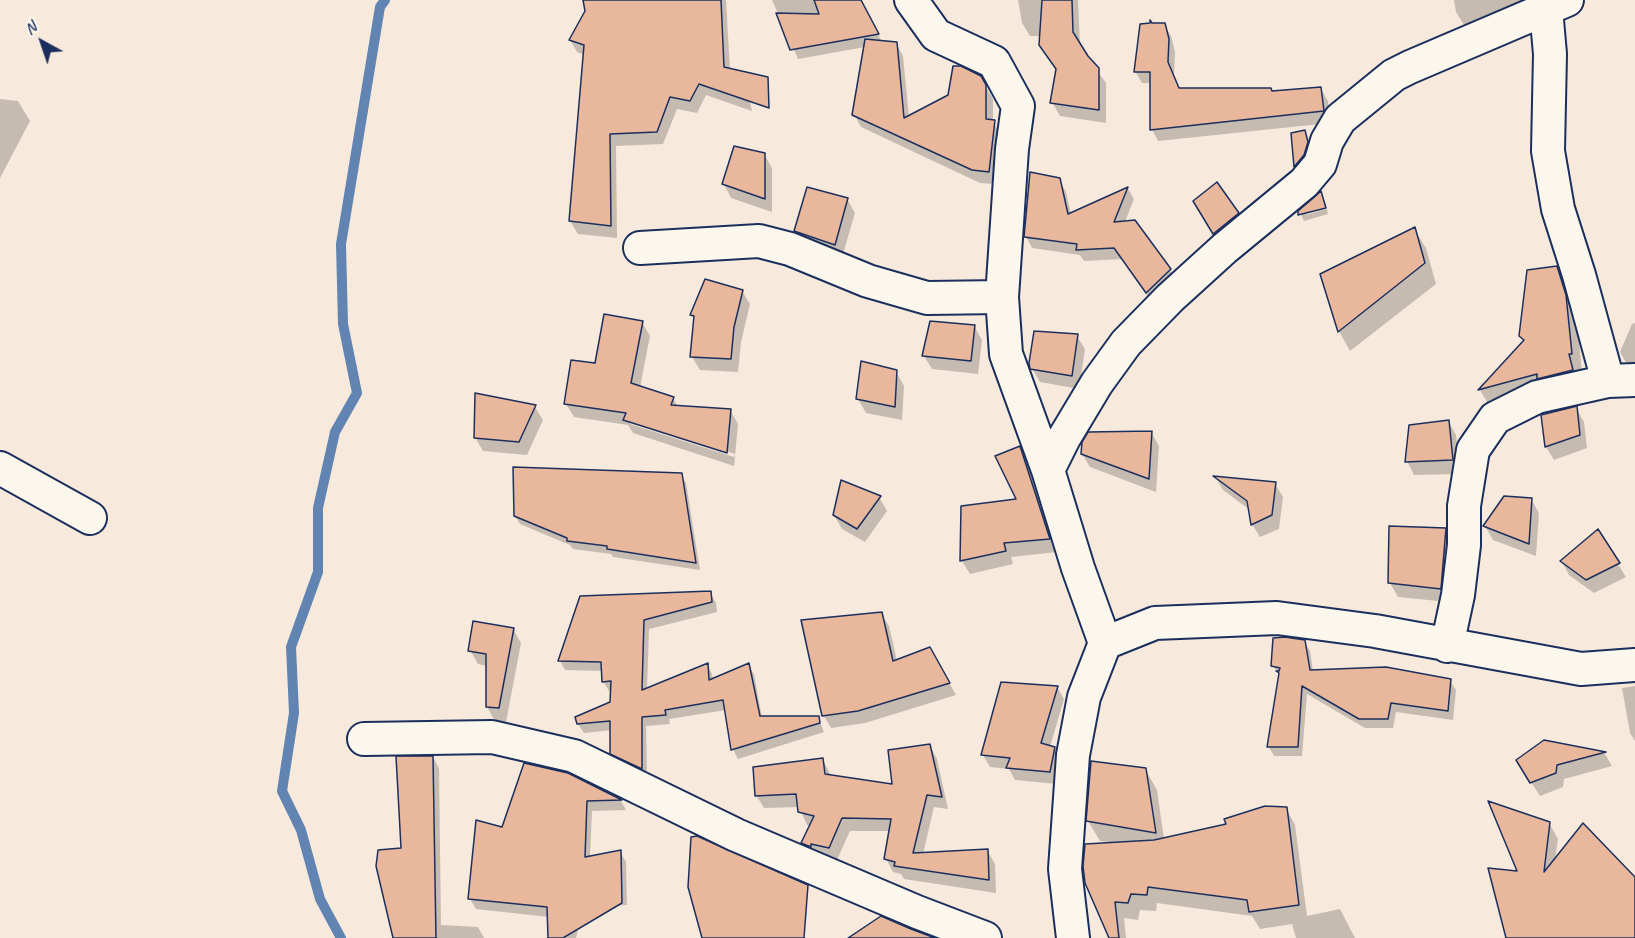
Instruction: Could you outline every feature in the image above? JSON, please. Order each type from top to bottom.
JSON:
[{"type":"street","points":[[911,0],[936,35],[994,62],[1018,106],[1012,149],[1002,297],[1006,354],[1048,470],[1078,568],[1105,643],[1084,697],[1073,755],[1065,868],[1073,938]]},
{"type":"street","points":[[1048,470],[1097,383],[1126,343],[1170,298],[1225,248],[1304,183],[1320,164],[1327,141],[1340,119],[1394,75],[1556,5],[1550,54],[1548,151],[1558,209],[1622,380],[1537,397],[1495,418],[1473,450],[1464,506],[1464,545],[1458,596],[1448,646]]},
{"type":"street","points":[[640,248],[759,241],[790,249],[868,281],[927,298],[1002,297]]},
{"type":"street","points":[[0,468],[90,518]]},
{"type":"street","points":[[1105,643],[1155,623],[1277,618],[1375,631],[1581,669],[1635,665]]},
{"type":"street","points":[[364,739],[492,737],[573,756],[736,835],[917,912],[985,938]]},
{"type":"building","points":[[583,0],[721,0],[724,67],[768,77],[769,108],[699,84],[690,101],[670,97],[657,132],[610,134],[611,226],[569,221],[584,45],[569,40],[585,11]]},
{"type":"building","points":[[814,0],[861,0],[879,34],[790,50],[776,13],[819,14]]},
{"type":"building","points":[[1042,0],[1072,0],[1073,32],[1088,56],[1099,68],[1099,110],[1050,103],[1056,69],[1039,45]]},
{"type":"building","points":[[1150,20],[1152,23],[1165,23],[1169,39],[1168,62],[1179,88],[1271,88],[1272,91],[1321,87],[1324,111],[1150,130],[1150,72],[1134,72],[1140,24],[1150,23]]},
{"type":"building","points":[[865,39],[897,42],[904,118],[948,95],[953,66],[961,66],[981,76],[986,85],[986,119],[995,120],[989,172],[972,170],[852,115]]},
{"type":"building","points":[[1305,130],[1308,142],[1304,155],[1294,167],[1291,133]]},
{"type":"building","points":[[734,146],[765,153],[765,199],[722,184]]},
{"type":"building","points":[[1030,172],[1060,178],[1068,214],[1128,187],[1114,222],[1135,220],[1171,269],[1146,293],[1114,248],[1076,250],[1077,244],[1024,237]]},
{"type":"building","points":[[1217,182],[1239,213],[1213,234],[1193,201]]},
{"type":"building","points":[[807,187],[848,198],[835,245],[794,231]]},
{"type":"building","points":[[1321,191],[1326,208],[1298,215],[1298,211]]},
{"type":"building","points":[[1415,227],[1425,263],[1338,332],[1320,274]]},
{"type":"building","points":[[1557,266],[1566,295],[1572,354],[1569,354],[1573,370],[1537,379],[1537,374],[1478,390],[1524,340],[1519,336],[1527,270]]},
{"type":"building","points":[[705,279],[743,290],[734,327],[731,359],[690,357],[694,316],[690,315]]},
{"type":"building","points":[[604,314],[643,321],[631,383],[674,397],[671,405],[731,409],[727,453],[623,420],[626,413],[564,404],[571,360],[595,363]]},
{"type":"building","points":[[930,321],[975,325],[971,361],[922,356]]},
{"type":"building","points":[[1034,331],[1078,334],[1072,376],[1030,369]]},
{"type":"building","points":[[861,361],[897,370],[895,407],[856,399]]},
{"type":"building","points":[[475,393],[536,405],[519,442],[474,438]]},
{"type":"building","points":[[1577,406],[1580,435],[1545,447],[1541,415]]},
{"type":"building","points":[[1449,420],[1453,460],[1405,462],[1409,425]]},
{"type":"building","points":[[1152,431],[1149,479],[1081,454],[1082,442],[1088,432]]},
{"type":"building","points":[[1020,446],[1050,539],[1004,543],[1006,551],[960,561],[961,506],[1016,499],[995,456]]},
{"type":"building","points":[[513,467],[682,473],[696,563],[567,541],[567,538],[514,516]]},
{"type":"building","points":[[1213,476],[1276,482],[1272,515],[1251,525],[1247,501]]},
{"type":"building","points":[[841,480],[881,496],[857,529],[833,515]]},
{"type":"building","points":[[1504,496],[1532,498],[1529,544],[1483,526]]},
{"type":"building","points":[[1389,526],[1446,528],[1441,589],[1388,583]]},
{"type":"building","points":[[1598,529],[1620,563],[1586,580],[1560,561]]},
{"type":"building","points":[[711,591],[712,602],[644,620],[642,690],[708,663],[709,680],[749,663],[760,716],[819,716],[820,723],[731,750],[723,700],[665,710],[666,715],[642,717],[642,769],[610,754],[610,721],[577,724],[575,717],[610,702],[611,681],[602,682],[601,662],[558,661],[580,596]]},
{"type":"building","points":[[882,612],[893,661],[930,647],[950,683],[858,711],[822,716],[801,620]]},
{"type":"building","points":[[473,621],[514,628],[499,708],[486,707],[486,654],[468,651]]},
{"type":"building","points":[[1273,638],[1305,640],[1310,670],[1386,667],[1451,679],[1448,711],[1391,703],[1388,719],[1359,719],[1302,686],[1298,747],[1267,747],[1279,673],[1276,671],[1280,668],[1271,666]]},
{"type":"building","points":[[1001,682],[1058,686],[1041,743],[1055,747],[1050,772],[1006,768],[1010,758],[981,755]]},
{"type":"building","points":[[1544,740],[1606,752],[1557,765],[1556,773],[1530,783],[1516,760]]},
{"type":"building","points":[[930,744],[942,797],[927,795],[913,853],[988,849],[989,880],[894,866],[895,862],[884,859],[891,819],[842,818],[829,848],[811,844],[811,847],[801,843],[814,816],[798,812],[796,794],[755,796],[753,767],[823,758],[825,774],[892,784],[888,750]]},
{"type":"building","points":[[396,756],[433,756],[436,938],[393,938],[376,866],[378,850],[401,848]]},
{"type":"building","points":[[1091,761],[1146,768],[1156,833],[1086,821]]},
{"type":"building","points":[[524,763],[568,773],[622,800],[587,801],[585,857],[621,850],[622,903],[563,938],[548,938],[547,907],[468,899],[476,820],[502,827]]},
{"type":"building","points":[[1488,801],[1550,822],[1544,872],[1583,823],[1635,877],[1635,938],[1506,938],[1488,868],[1517,871]]},
{"type":"building","points":[[1265,806],[1287,807],[1299,905],[1249,912],[1247,900],[1148,887],[1147,895],[1131,894],[1128,903],[1115,902],[1119,938],[1109,938],[1085,883],[1083,866],[1085,844],[1154,840],[1226,824],[1224,819]]},
{"type":"building","points":[[697,836],[808,885],[804,938],[702,938],[688,887],[691,837]]},
{"type":"building","points":[[881,916],[911,929],[935,938],[848,938]]},
{"type":"waterway","points":[[341,938],[320,899],[301,830],[282,791],[294,713],[291,647],[318,572],[318,508],[335,432],[357,393],[343,324],[341,244],[380,7],[385,0]]}]
